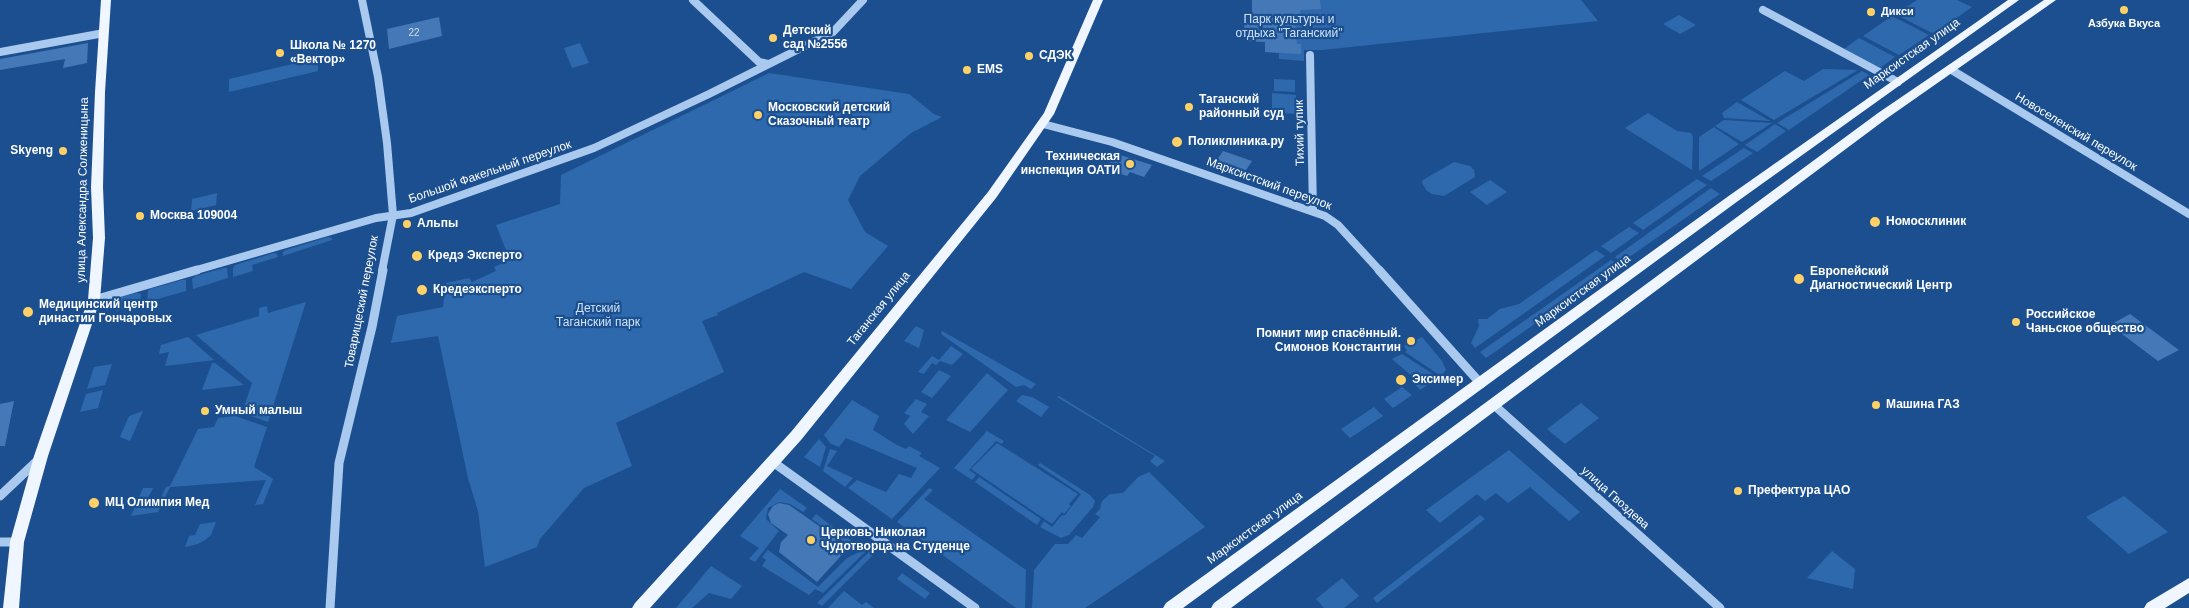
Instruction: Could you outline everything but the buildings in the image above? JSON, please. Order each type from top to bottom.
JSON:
[{"type":"main road","name":"улица Александра Солженицына","points":[[11,608],[17,542],[42,456],[94,300],[99,238],[98,173],[106,0]]},
{"type":"main road","name":"Таганская улица","points":[[640,608],[725,512],[773,462],[992,195],[1043,124],[1098,0]]},
{"type":"main road","name":"Марксистская улица","points":[[1170,608],[1481,384],[1734,198],[2014,0]]},
{"type":"main road","points":[[1219,608],[1874,122],[2051,0]]},
{"type":"main road","points":[[2152,608],[2189,585]]},
{"type":"street","name":"Товарищеский переулок","points":[[330,608],[339,463],[372,327],[393,215],[390,167],[378,77],[362,0]]},
{"type":"street","points":[[693,0],[759,62],[768,64]]},
{"type":"street","name":"Большой Факельный переулок","points":[[94,300],[393,215],[410,213],[594,148],[709,94],[833,32],[863,0]]},
{"type":"street","points":[[1764,10],[1898,82]]},
{"type":"street","points":[[0,52],[104,33]]},
{"type":"street","name":"Тихий тупик","points":[[1310,55],[1313,211]]},
{"type":"street","name":"Новоселенский переулок","points":[[1950,69],[2189,214]]},
{"type":"street","name":"Марксистский переулок","points":[[1043,124],[1112,142],[1325,216],[1338,225],[1481,384]]},
{"type":"street","name":"улица Гвоздева","points":[[1494,405],[1720,608]]},
{"type":"street","points":[[0,496],[42,456]]},
{"type":"street","points":[[773,462],[975,608]]},
{"type":"street","points":[[0,542],[17,542]]},
{"type":"green space","name":"Парк культуры и отдыха \"Таганский\"","points":[[1252,0],[1581,0],[1598,21],[1322,50],[1304,50],[1304,61],[1279,59],[1279,53],[1265,52],[1265,42],[1245,41],[1244,21],[1252,21]]},
{"type":"green space","points":[[1917,0],[1957,0],[1972,7],[1934,34],[1895,14]]},
{"type":"green space","points":[[1679,15],[1696,25],[1680,34],[1663,24]]},
{"type":"green space","points":[[1892,16],[1929,35],[1899,55],[1863,36]]},
{"type":"green space","points":[[1859,38],[1895,57],[1880,68],[1844,49]]},
{"type":"green space","points":[[580,43],[589,63],[572,68],[564,48]]},
{"type":"green space","points":[[318,58],[318,71],[229,92],[229,79]]},
{"type":"green space","points":[[1823,69],[1858,70],[1774,120],[1741,100],[1785,71],[1804,81]]},
{"type":"green space","points":[[1862,71],[1869,75],[1789,130],[1777,123]]},
{"type":"green space","name":"Детский Таганский парк","points":[[769,73],[909,94],[934,114],[942,117],[911,133],[860,176],[848,200],[865,232],[888,246],[851,289],[804,272],[717,313],[718,315],[702,321],[724,372],[616,423],[632,466],[584,488],[540,539],[537,547],[485,567],[478,511],[468,478],[438,336],[391,343],[397,316],[443,307],[446,283],[469,278],[472,282],[496,271],[494,267],[510,260],[496,225],[560,204],[561,175]]},
{"type":"green space","points":[[1274,79],[1295,80],[1295,92],[1274,91]]},
{"type":"green space","points":[[1272,93],[1296,95],[1296,114],[1272,112]]},
{"type":"green space","points":[[1737,102],[1770,121],[1724,118],[1722,113]]},
{"type":"green space","points":[[1648,113],[1677,131],[1691,133],[1693,137],[1692,170],[1625,128]]},
{"type":"green space","points":[[1724,120],[1772,123],[1742,142],[1715,126]]},
{"type":"green space","points":[[1775,124],[1786,131],[1757,152],[1745,145]]},
{"type":"green space","points":[[1714,127],[1739,144],[1699,171],[1699,137]]},
{"type":"green space","points":[[1744,148],[1753,153],[1711,181],[1702,176]]},
{"type":"green space","points":[[1454,162],[1470,166],[1474,170],[1475,177],[1444,196],[1427,191],[1422,183],[1423,180]]},
{"type":"green space","points":[[1697,179],[1707,185],[1643,230],[1633,223]]},
{"type":"green space","points":[[1490,180],[1507,192],[1487,205],[1470,192]]},
{"type":"green space","points":[[1711,188],[1720,194],[1622,262],[1615,257]]},
{"type":"green space","points":[[217,193],[216,205],[191,211],[192,199]]},
{"type":"green space","points":[[1629,227],[1639,233],[1611,253],[1601,246]]},
{"type":"green space","points":[[328,237],[332,238],[332,240],[283,256],[283,252],[286,250]]},
{"type":"green space","points":[[1596,250],[1605,256],[1475,348],[1471,343],[1479,326],[1478,319],[1487,319],[1500,309],[1519,304]]},
{"type":"green space","points":[[274,253],[278,257],[252,265],[253,271],[233,277],[235,265]]},
{"type":"green space","points":[[1611,260],[1619,265],[1486,358],[1480,352]]},
{"type":"green space","points":[[227,268],[228,278],[193,289],[192,279],[195,276]]},
{"type":"green space","points":[[186,280],[186,291],[147,302],[150,289]]},
{"type":"green space","points":[[137,293],[141,294],[140,304],[116,311],[120,297]]},
{"type":"green space","points":[[306,302],[268,422],[242,413],[252,383],[196,335],[259,316],[259,308],[267,306],[268,313]]},
{"type":"green space","points":[[916,326],[924,330],[919,348],[904,341]]},
{"type":"green space","points":[[942,331],[1036,384],[1031,389],[1024,385],[1016,387],[941,334]]},
{"type":"green space","points":[[188,337],[214,360],[165,366],[169,352],[159,354],[161,345]]},
{"type":"green space","points":[[1422,337],[1442,361],[1446,370],[1441,376],[1405,352],[1407,351],[1404,346]]},
{"type":"green space","points":[[951,346],[963,354],[952,365],[940,361],[936,365],[932,363],[924,374],[918,372],[932,356],[939,360]]},
{"type":"green space","points":[[1402,354],[1439,378],[1420,390],[1411,380],[1413,377],[1392,359]]},
{"type":"green space","points":[[212,363],[215,363],[244,385],[202,390]]},
{"type":"green space","points":[[112,364],[105,385],[87,389],[94,367]]},
{"type":"green space","points":[[939,370],[951,376],[932,398],[921,392]]},
{"type":"green space","points":[[987,373],[1008,390],[970,432],[946,420]]},
{"type":"green space","points":[[1402,387],[1412,395],[1393,408],[1384,399]]},
{"type":"green space","points":[[103,390],[98,408],[80,412],[86,394]]},
{"type":"green space","points":[[1022,395],[1032,397],[1049,407],[1041,417],[1016,401]]},
{"type":"green space","points":[[1059,396],[1165,461],[1157,467],[1150,461],[1155,456],[1057,397]]},
{"type":"green space","points":[[916,399],[927,404],[921,412],[929,416],[913,434],[904,424],[910,416],[904,413]]},
{"type":"green space","points":[[852,400],[879,416],[873,430],[897,445],[906,449],[909,446],[922,453],[919,456],[940,468],[892,519],[848,488],[857,480],[886,492],[899,474],[911,478],[917,468],[846,438],[839,447],[831,444],[824,435]]},
{"type":"green space","points":[[1581,403],[1599,418],[1565,444],[1547,429]]},
{"type":"green space","points":[[1374,407],[1383,416],[1350,438],[1341,429]]},
{"type":"green space","points":[[143,411],[130,441],[120,437],[129,416]]},
{"type":"green space","points":[[235,416],[267,427],[254,467],[273,479],[263,504],[255,505],[266,480],[170,487],[158,512],[131,516],[143,488],[153,488],[148,498],[155,498],[154,501],[160,500],[166,487],[170,486],[198,429],[214,427],[218,418]]},
{"type":"green space","points":[[987,431],[1004,441],[1002,444],[996,441],[969,470],[976,475],[972,480],[954,468]]},
{"type":"green space","points":[[819,439],[826,447],[820,467],[804,457]]},
{"type":"green space","points":[[997,443],[1078,494],[1069,504],[1071,506],[1064,514],[1062,512],[1052,524],[971,469]]},
{"type":"green space","points":[[830,449],[837,451],[827,466],[853,478],[845,487],[823,471]]},
{"type":"green space","points":[[1509,450],[1580,512],[1569,521],[1530,487],[1508,503],[1496,493],[1485,501],[1477,494],[1440,523],[1426,510]]},
{"type":"green space","points":[[1040,463],[1090,495],[1095,501],[1093,507],[1069,535],[1061,538],[1040,527],[1044,521],[1052,527],[1061,516],[1065,515],[1081,494],[1038,465]]},
{"type":"green space","points":[[1149,472],[1205,527],[1085,608],[1032,608],[1034,570],[1055,544],[1068,544],[1076,535],[1082,538],[1100,517],[1095,514],[1100,509],[1102,501],[1110,494],[1123,493],[1138,477]]},
{"type":"green space","points":[[979,477],[1041,519],[1037,525],[975,482]]},
{"type":"green space","points":[[929,488],[933,490],[924,499],[1026,570],[1025,608],[1016,608],[897,522]]},
{"type":"green space","points":[[780,489],[807,508],[803,512],[790,504],[779,502],[768,508],[766,519],[779,531],[755,562],[749,559],[759,548],[740,536]]},
{"type":"green space","points":[[2124,496],[2168,532],[2129,554],[2086,517]]},
{"type":"green space","points":[[816,514],[861,548],[852,552],[851,547],[812,519]]},
{"type":"green space","points":[[1480,515],[1485,519],[1377,603],[1373,598]]},
{"type":"green space","points":[[216,522],[211,535],[205,540],[185,547],[189,536],[195,535],[200,524]]},
{"type":"green space","points":[[768,550],[818,587],[847,558],[863,550],[865,552],[823,593],[815,589],[809,595],[762,566],[766,560],[762,557]]},
{"type":"green space","points":[[1832,551],[1855,569],[1853,589],[1807,578]]},
{"type":"green space","points":[[869,552],[873,555],[822,606],[817,603]]},
{"type":"green space","points":[[711,566],[742,586],[731,599],[709,593],[692,608],[676,608]]},
{"type":"green space","points":[[902,573],[930,593],[925,599],[897,579]]},
{"type":"green space","points":[[1342,578],[1359,596],[1344,608],[1324,608],[1316,599]]},
{"type":"green space","points":[[844,591],[862,605],[866,602],[874,608],[828,608]]},
{"type":"place","name":"Азбука Вкуса","points":[[2124,10]]},
{"type":"place","name":"Дикси","points":[[1871,12]]},
{"type":"place","name":"Детский сад №2556","points":[[773,38]]},
{"type":"place","name":"Школа № 1270 «Вектор»","points":[[280,53]]},
{"type":"place","name":"СДЭК","points":[[1029,56]]},
{"type":"place","name":"EMS","points":[[967,70]]},
{"type":"place","name":"Таганский районный суд","points":[[1189,107]]},
{"type":"place","name":"Московский детский Сказочный театр","points":[[758,115]]},
{"type":"place","name":"Поликлиника.ру","points":[[1177,142]]},
{"type":"place","name":"Skyeng","points":[[63,151]]},
{"type":"place","name":"Техническая инспекция ОАТИ","points":[[1130,164]]},
{"type":"place","name":"Москва 109004","points":[[140,216]]},
{"type":"place","name":"Номосклиник","points":[[1875,222]]},
{"type":"place","name":"Альпы","points":[[407,224]]},
{"type":"place","name":"Кредэ Эксперто","points":[[417,256]]},
{"type":"place","name":"Европейский Диагностический Центр","points":[[1799,279]]},
{"type":"place","name":"Кредеэксперто","points":[[422,290]]},
{"type":"place","name":"Медицинский центр династии Гончаровых","points":[[28,312]]},
{"type":"place","name":"Российское Чаньское общество","points":[[2016,322]]},
{"type":"place","name":"Помнит мир спасённый. Симонов Константин","points":[[1411,341]]},
{"type":"place","name":"Эксимер","points":[[1401,380]]},
{"type":"place","name":"Машина ГАЗ","points":[[1876,405]]},
{"type":"place","name":"Умный малыш","points":[[205,411]]},
{"type":"place","name":"Префектура ЦАО","points":[[1738,491]]},
{"type":"place","name":"МЦ Олимпия Мед","points":[[94,503]]},
{"type":"place","name":"Церковь Николая Чудотворца на Студенце","points":[[811,540]]}]
